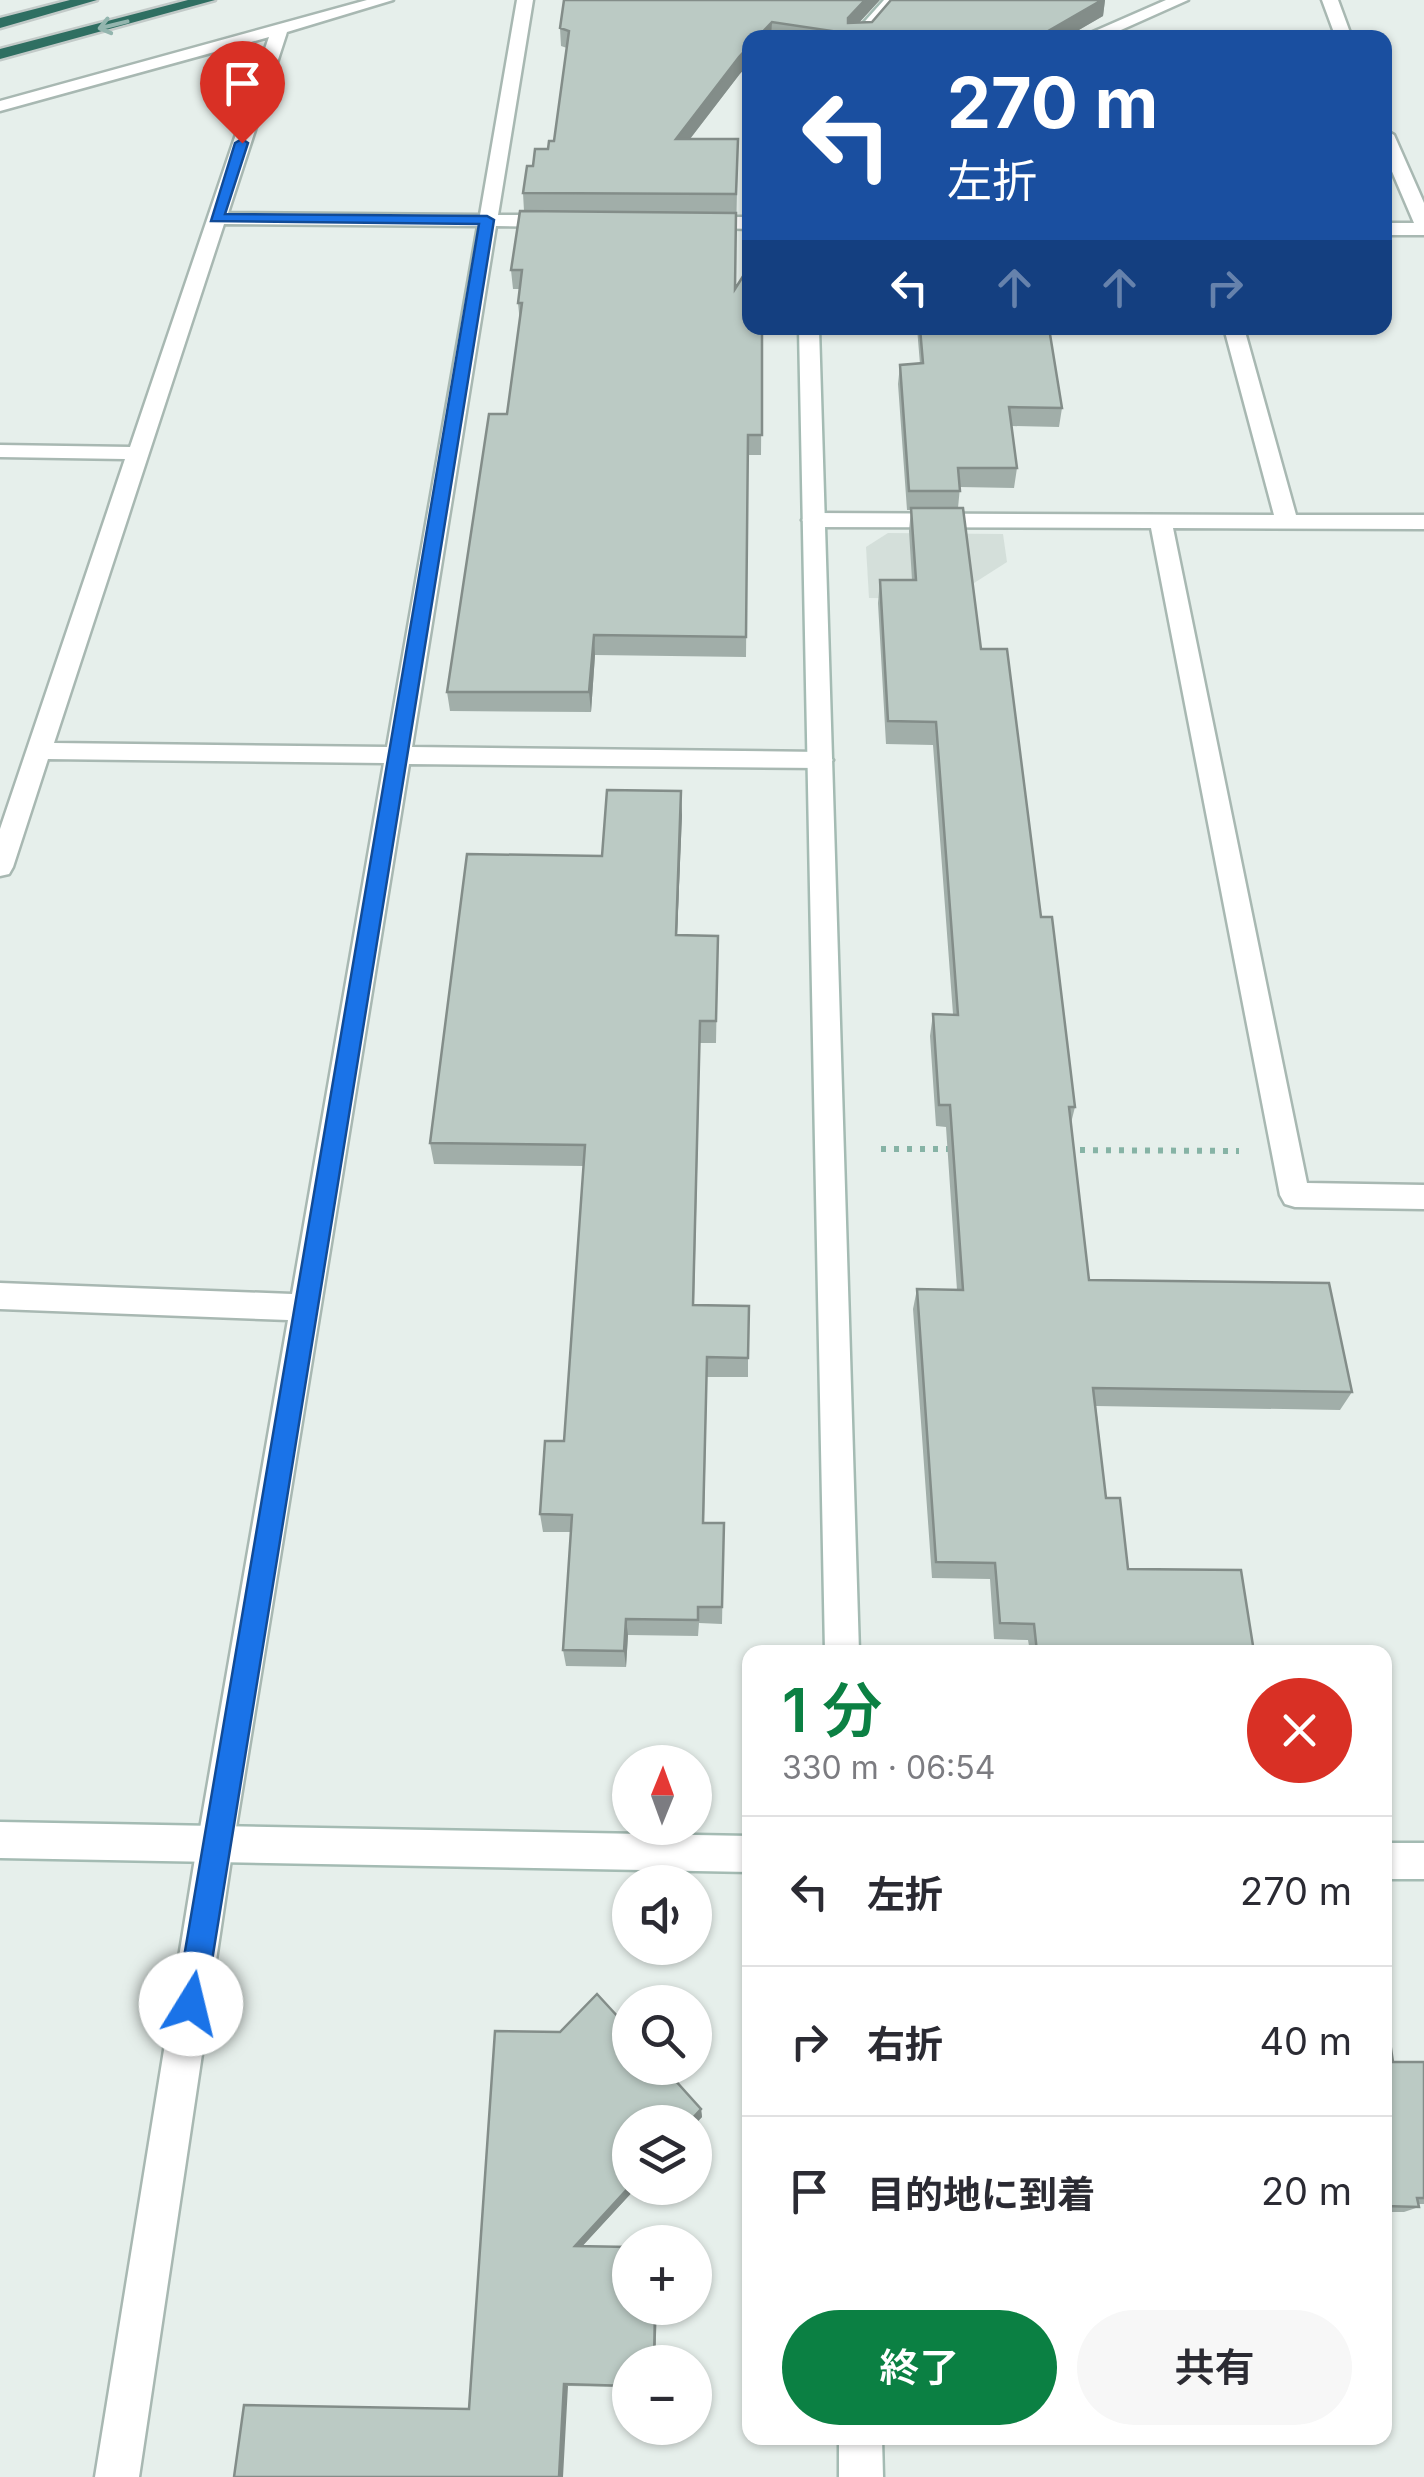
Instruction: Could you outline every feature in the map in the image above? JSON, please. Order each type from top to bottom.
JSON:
[{"type":"highway","points":[[0,24],[89,0]]},
{"type":"highway","points":[[0,54],[207,0]]},
{"type":"street","points":[[0,107],[385,0]]},
{"type":"street","points":[[117,2477],[215,1846],[525,0]]},
{"type":"street","points":[[866,30],[894,0]]},
{"type":"street","points":[[1106,30],[1180,0]]},
{"type":"street","points":[[1330,0],[1341,30]]},
{"type":"street","points":[[0,867],[280,31]]},
{"type":"street","points":[[1392,152],[1424,227],[1392,229]]},
{"type":"street","points":[[216,218],[581,222]]},
{"type":"street","points":[[675,222],[742,223]]},
{"type":"street","points":[[808,335],[842,1645]]},
{"type":"street","points":[[1236,335],[1287,522]]},
{"type":"street","points":[[0,451],[137,453]]},
{"type":"street","points":[[813,520],[1424,522]]},
{"type":"street","points":[[1162,522],[1295,1196],[1424,1197]]},
{"type":"street","points":[[40,751],[820,760]]},
{"type":"street","points":[[0,1296],[308,1308]]},
{"type":"street","points":[[0,1840],[742,1854]]},
{"type":"street","points":[[1392,1861],[1424,1861]]},
{"type":"street","points":[[860,2445],[862,2477]]},
{"type":"path","points":[[881,1148],[958,1149]]},
{"type":"path","points":[[1054,1150],[1286,1152]]},
{"type":"shaded area","points":[[888,533],[1003,534],[1007,562],[949,599],[869,598],[866,547]]},
{"type":"building","points":[[564,0],[865,0],[848,23],[872,22],[891,0],[1102,0],[1050,30],[826,30],[772,22],[764,30],[742,30],[742,54],[676,139],[738,139],[736,194],[523,193],[527,166],[533,166],[535,149],[548,149],[549,141],[554,141],[569,31],[560,28]]},
{"type":"building","points":[[520,211],[736,213],[735,289],[742,278],[742,335],[762,335],[762,435],[748,435],[746,637],[594,635],[589,692],[447,692],[489,414],[507,414],[522,303],[518,303],[522,270],[511,270]]},
{"type":"building","points":[[921,335],[1050,335],[1062,408],[1009,407],[1017,468],[958,468],[960,491],[909,491],[900,365],[923,363]]},
{"type":"building","points":[[911,508],[963,508],[981,649],[1007,649],[1041,917],[1052,917],[1075,1107],[1069,1107],[1089,1280],[1329,1283],[1352,1392],[1093,1388],[1106,1498],[1120,1498],[1128,1569],[1241,1570],[1253,1645],[1036,1645],[1034,1624],[1000,1623],[995,1563],[936,1562],[917,1289],[963,1290],[950,1105],[939,1105],[933,1014],[958,1015],[936,722],[888,721],[880,580],[916,580]]},
{"type":"building","points":[[607,790],[681,791],[676,935],[718,936],[716,1021],[700,1021],[693,1305],[749,1306],[748,1358],[707,1357],[703,1523],[724,1523],[722,1607],[698,1607],[698,1620],[626,1619],[624,1651],[563,1650],[572,1515],[540,1514],[545,1441],[564,1441],[585,1145],[430,1143],[467,854],[602,856]]},
{"type":"building","points":[[597,1994],[612,2010],[612,2085],[679,2085],[697,2105],[612,2105],[613,2205],[575,2246],[612,2247],[612,2325],[655,2325],[654,2345],[612,2345],[612,2385],[564,2384],[559,2477],[234,2477],[244,2405],[469,2409],[495,2031],[560,2032]]},
{"type":"building","points":[[1392,2055],[1393,2062],[1424,2062],[1424,2198],[1417,2198],[1419,2207],[1392,2206]]},
{"type":"route","points":[[191,2004],[487,220],[216,218],[242,143]]}]
